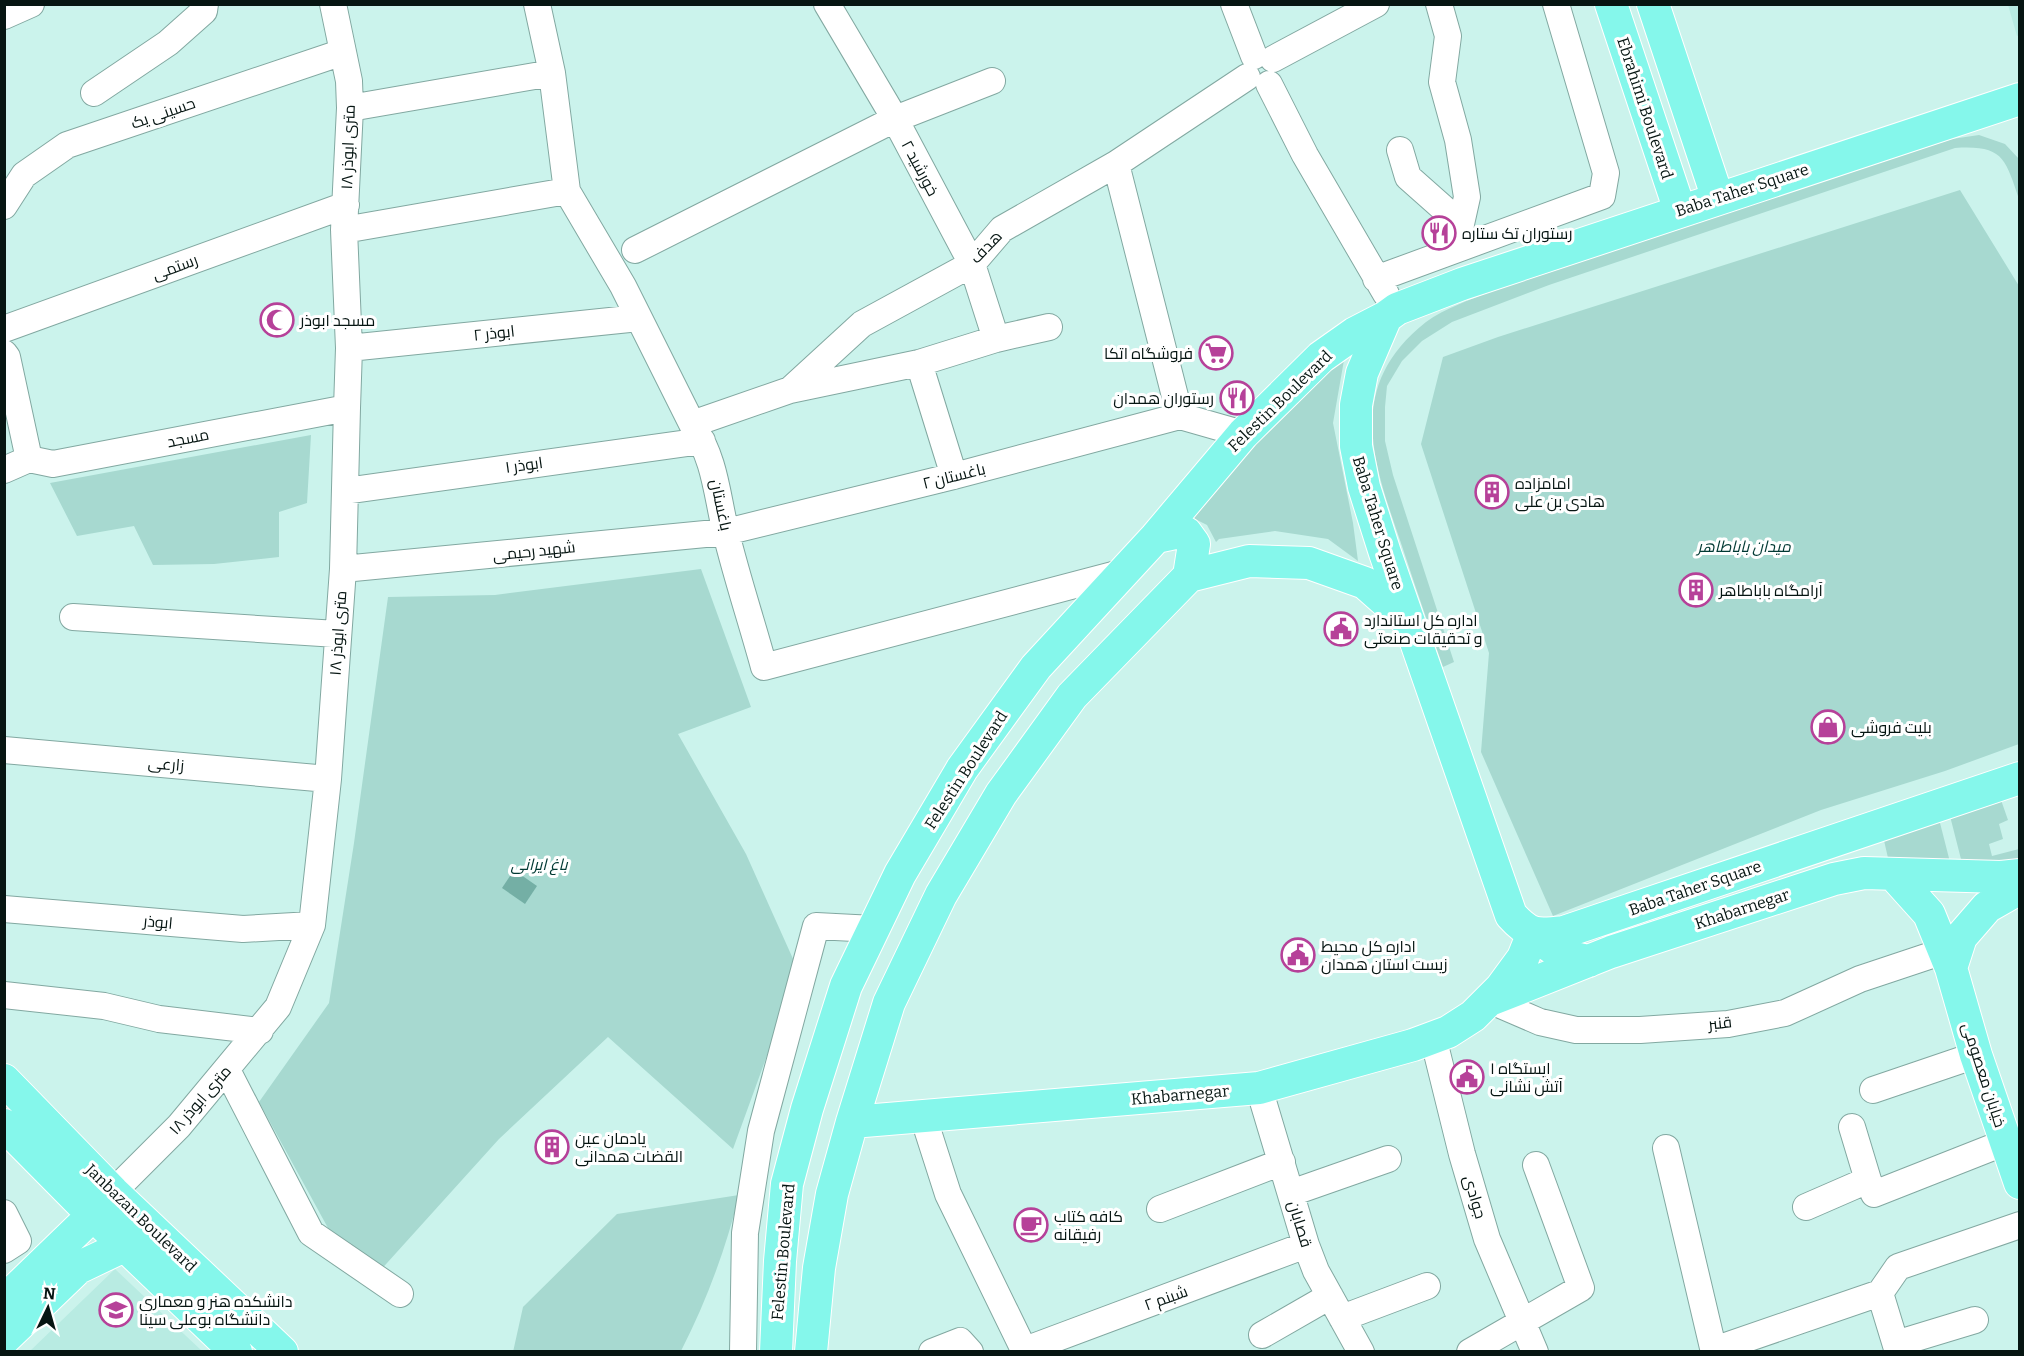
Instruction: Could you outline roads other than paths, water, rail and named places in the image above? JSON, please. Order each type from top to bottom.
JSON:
[{"type":"main road","name":"Ebrahimi Boulevard","points":[[1611,4],[1680,211]]},
{"type":"main road","points":[[1653,4],[1718,198]]},
{"type":"main road","name":"Baba Taher Square","points":[[2019,99],[1462,284],[1391,313],[1362,373],[1356,405],[1356,446],[1364,487],[1511,915],[1523,928],[1533,933],[1564,932],[2019,778]]},
{"type":"main road","points":[[1659,150],[1677,160],[1692,154],[1699,141]]},
{"type":"main road","name":"Felestin Boulevard","points":[[776,1352],[780,1261],[787,1184],[807,1109],[846,986],[900,873],[962,769],[1036,667],[1156,537],[1243,434],[1321,357],[1355,333],[1391,313]]},
{"type":"main road","points":[[1156,537],[1186,533],[1194,544],[1189,576]]},
{"type":"main road","points":[[811,1352],[819,1268],[832,1194],[889,1003],[941,895],[1001,794],[1072,696],[1189,576],[1249,561],[1309,562],[1365,584],[1409,622]]},
{"type":"main road","name":"Khabarnegar","points":[[1489,1000],[1590,961],[1834,879],[1864,873],[2001,877],[2019,875]]},
{"type":"main road","points":[[1893,874],[1929,914],[1947,959]]},
{"type":"main road","points":[[1947,959],[1961,936],[1987,907],[2019,888]]},
{"type":"main road","points":[[1533,933],[1554,951],[1590,961]]},
{"type":"main road","name":"Khabarnegar","points":[[852,1122],[1259,1088],[1448,1032],[1473,1016],[1489,1000],[1523,958],[1533,933]]},
{"type":"main road","name":"خیابان معصومی","points":[[1947,959],[1976,1055],[2019,1182]]},
{"type":"main road","name":"Janbazan Boulevard","points":[[4,1080],[123,1201],[282,1352]]},
{"type":"main road","name":"Janbazan Boulevard","points":[[5,1126],[124,1246],[236,1352]]},
{"type":"main road","points":[[4,1301],[93,1215]]},
{"type":"main road","points":[[4,1339],[78,1268],[124,1246]]},
{"type":"street","points":[[4,16],[31,4]]},
{"type":"street","points":[[94,93],[168,43],[204,11],[205,4]]},
{"type":"street","name":"۱۸ متری ابوذر","points":[[123,1201],[179,1126],[278,1007],[312,925],[328,779],[343,569],[348,408],[349,348],[345,218],[349,81],[333,4]]},
{"type":"street","name":"باغستان","points":[[537,4],[552,73],[567,191],[623,286],[712,464],[726,532],[764,667],[1124,572]]},
{"type":"street","name":"خورشید ۲","points":[[827,4],[895,119],[972,264],[996,339]]},
{"type":"street","points":[[1234,4],[1261,69],[1305,155],[1376,279],[1391,313]]},
{"type":"street","name":"هدف","points":[[697,432],[790,390],[862,324],[972,264],[1002,229],[1116,164],[1261,69],[1376,4]]},
{"type":"street","points":[[1439,4],[1448,36],[1442,82],[1458,141],[1467,197],[1460,236]]},
{"type":"street","points":[[1376,279],[1460,236],[1602,196],[1606,173],[1556,4]]},
{"type":"street","name":"حسینی یک","points":[[4,206],[24,175],[67,145],[343,51]]},
{"type":"street","points":[[350,108],[552,73]]},
{"type":"street","points":[[635,250],[895,119],[992,81]]},
{"type":"street","points":[[1400,150],[1408,177],[1460,236]]},
{"type":"street","points":[[1116,164],[1180,416],[1243,434]]},
{"type":"street","name":"رستمی","points":[[4,329],[345,218],[567,191]]},
{"type":"street","name":"ابوذر ۲","points":[[349,348],[639,318]]},
{"type":"street","points":[[790,390],[919,363],[996,339],[1049,327]]},
{"type":"street","points":[[4,353],[8,357],[29,459],[4,470]]},
{"type":"street","points":[[919,363],[954,476]]},
{"type":"street","name":"مسجد","points":[[29,459],[53,464],[348,408]]},
{"type":"street","name":"باغستان ۲","points":[[726,532],[954,476],[1180,416]]},
{"type":"street","name":"ابوذر ۱","points":[[345,491],[697,432]]},
{"type":"street","name":"شهید رحیمی","points":[[343,569],[726,532]]},
{"type":"street","points":[[72,617],[337,634]]},
{"type":"street","name":"زارعی","points":[[4,750],[328,779]]},
{"type":"street","name":"ابوذر","points":[[4,909],[243,929],[312,925]]},
{"type":"street","points":[[743,1352],[745,1233],[760,1131],[816,926],[874,929]]},
{"type":"street","name":"قنبر","points":[[1489,1000],[1540,1022],[1576,1030],[1640,1030],[1728,1024],[1785,1014],[1860,979],[1947,959]]},
{"type":"street","points":[[4,995],[104,1005],[159,1020],[260,1031]]},
{"type":"street","name":"جوادی","points":[[1433,1037],[1462,1154],[1487,1239],[1535,1352]]},
{"type":"street","points":[[1873,1090],[1976,1055]]},
{"type":"street","points":[[227,1070],[311,1233],[400,1294]]},
{"type":"street","name":"قصابان","points":[[1259,1088],[1306,1245],[1316,1271],[1361,1352]]},
{"type":"street","points":[[923,1116],[948,1194],[1025,1351]]},
{"type":"street","points":[[1852,1127],[1874,1194],[2006,1142]]},
{"type":"street","points":[[1666,1148],[1714,1351],[1880,1293],[1898,1267],[2019,1225]]},
{"type":"street","points":[[1291,1193],[1388,1159]]},
{"type":"street","points":[[1160,1209],[1282,1162]]},
{"type":"street","points":[[1470,1352],[1581,1288],[1536,1165]]},
{"type":"street","points":[[1806,1207],[1868,1180]]},
{"type":"street","points":[[4,1213],[18,1241],[4,1250]]},
{"type":"street","name":"شبنم ۲","points":[[1025,1351],[1306,1245]]},
{"type":"street","points":[[1342,1318],[1427,1286]]},
{"type":"street","points":[[1880,1293],[1897,1348],[1975,1320]]},
{"type":"street","points":[[1262,1335],[1330,1296]]},
{"type":"street","points":[[932,1352],[965,1346]]},
{"type":"place","name":"رستوران تک ستاره","points":[[1439,233]]},
{"type":"place","name":"مسجد ابوذر","points":[[277,320]]},
{"type":"place","name":"فروشگاه اتکا","points":[[1216,353]]},
{"type":"place","name":"رستوران همدان","points":[[1237,398]]},
{"type":"place","name":"امامزاده هادی بن علی","points":[[1492,492]]},
{"type":"place","name":"آرامگاه باباطاهر","points":[[1696,590]]},
{"type":"place","name":"اداره کل استاندارد و تحقیقات صنعتی","points":[[1341,629]]},
{"type":"place","name":"بلیت فروشی","points":[[1828,727]]},
{"type":"place","name":"اداره کل محیط زیست استان همدان","points":[[1298,955]]},
{"type":"place","name":"ایستگاه ۱ آتش نشانی","points":[[1467,1077]]},
{"type":"place","name":"یادمان عین القضات همدانی","points":[[552,1147]]},
{"type":"place","name":"کافه کتاب رفیقانه","points":[[1031,1225]]},
{"type":"place","name":"دانشکده هنر و معماری دانشگاه بوعلی سینا","points":[[116,1310]]},
{"type":"park label","name":"میدان باباطاهر","points":[[1744,546]]},
{"type":"park label","name":"باغ ایرانی","points":[[539,864]]}]
